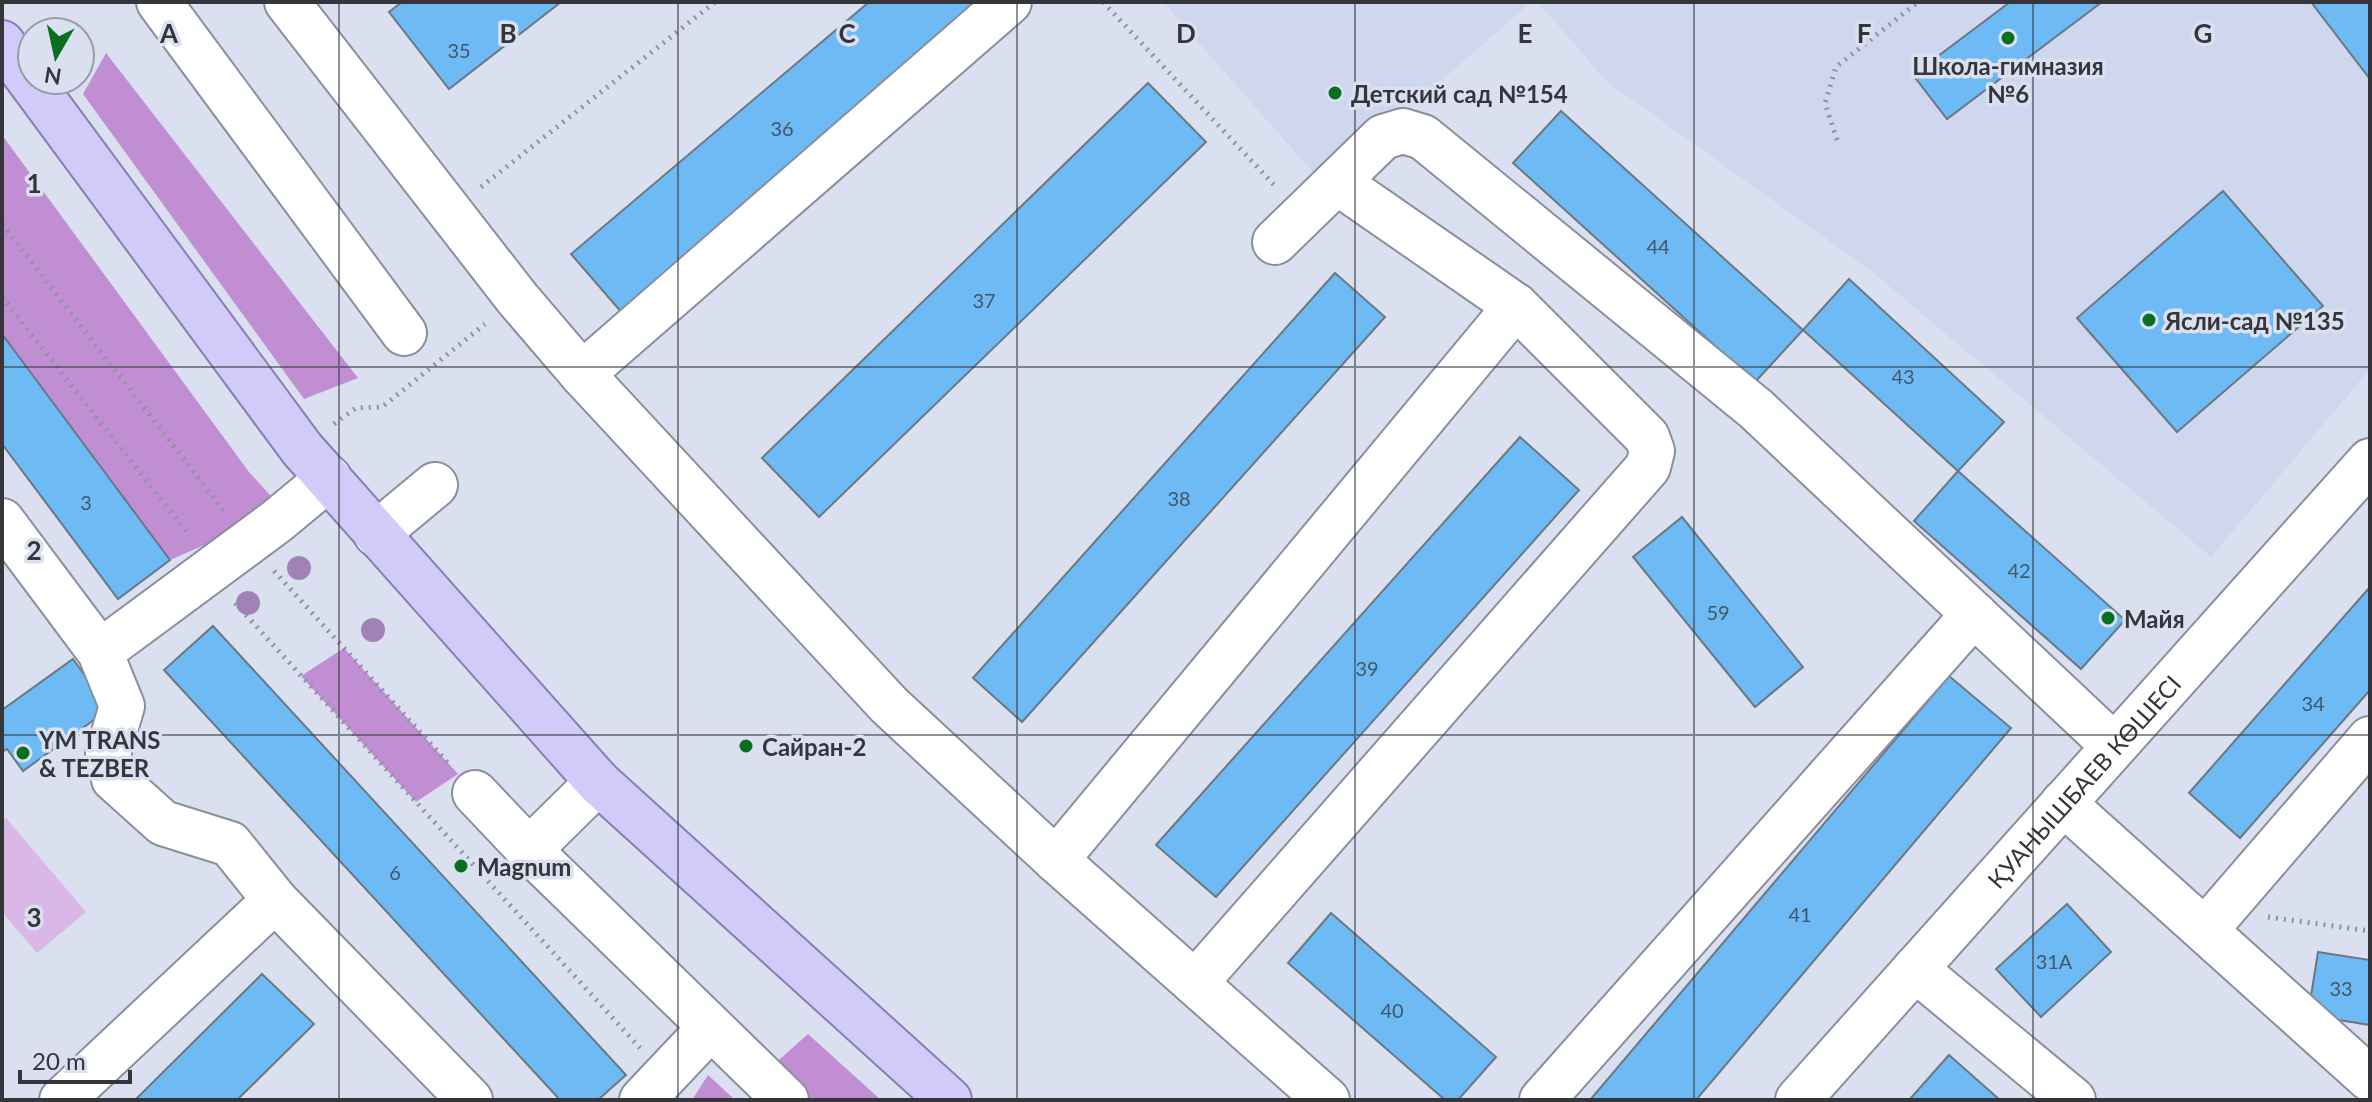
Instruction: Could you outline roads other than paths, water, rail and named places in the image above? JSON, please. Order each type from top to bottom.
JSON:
[{"type":"main road","points":[[2,43],[302,449],[598,782],[949,1100]]},
{"type":"street","points":[[159,2],[404,333]]},
{"type":"street","points":[[287,2],[449,212],[582,374],[889,705],[1056,860],[1327,1100]]},
{"type":"street","points":[[582,374],[1009,2]]},
{"type":"street","points":[[1289,229],[1383,137],[1403,131],[1423,137],[1756,409],[2114,746]]},
{"type":"street","points":[[1195,983],[1648,467],[1652,451],[1647,437],[1516,306],[1337,182]]},
{"type":"street","points":[[1056,860],[1516,306]]},
{"type":"street","name":"ҚУАНЫШБАЕВ КӨШЕСІ","points":[[1798,1100],[2370,461]]},
{"type":"street","points":[[100,652],[329,478]]},
{"type":"street","points":[[376,534],[435,485]]},
{"type":"street","points":[[2,521],[100,652],[122,706],[108,753],[114,779],[163,823],[230,844],[275,900],[470,1100]]},
{"type":"street","points":[[1542,1100],[1974,614]]},
{"type":"street","points":[[2214,920],[2370,739]]},
{"type":"street","points":[[529,850],[598,782]]},
{"type":"street","points":[[475,793],[529,850],[786,1100]]},
{"type":"street","points":[[2063,803],[2214,920],[2314,1028],[2370,1079]]},
{"type":"street","points":[[62,1100],[275,900]]},
{"type":"street","points":[[1915,969],[2073,1100]]},
{"type":"street","points":[[654,1088],[710,1028]]},
{"type":"street","points":[[2314,1028],[2370,1036]]},
{"type":"place","name":"Школа-гимназия №6","points":[[2008,38]]},
{"type":"place","name":"Детский сад №154","points":[[1335,93]]},
{"type":"place","name":"Ясли-сад №135","points":[[2149,320]]},
{"type":"place","name":"Майя","points":[[2108,618]]},
{"type":"place","name":"Сайран-2","points":[[746,746]]},
{"type":"place","name":"YM TRANS & TEZBER","points":[[23,753]]},
{"type":"place","name":"Magnum","points":[[461,866]]}]
